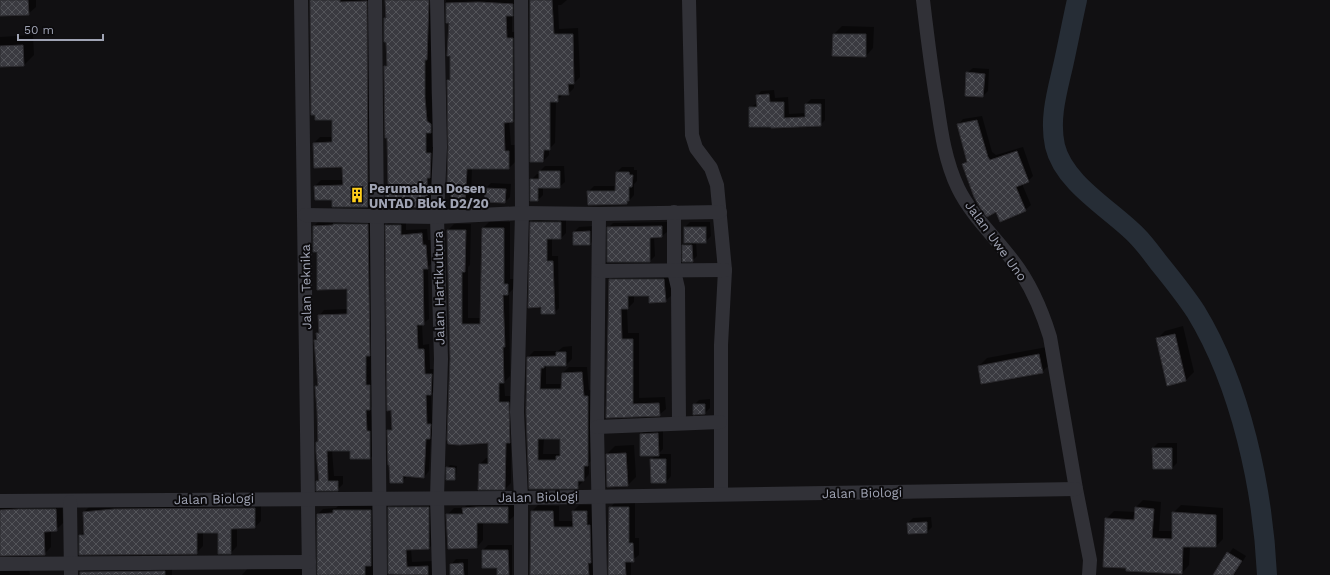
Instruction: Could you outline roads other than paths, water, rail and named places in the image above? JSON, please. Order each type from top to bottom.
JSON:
[{"type":"street","name":"Jalan Teknika","points":[[302,0],[309,568]]},
{"type":"street","points":[[375,0],[378,216],[378,498],[380,575]]},
{"type":"street","name":"Jalan Hartikultura","points":[[438,0],[440,147],[437,217],[441,359],[437,498],[439,575]]},
{"type":"street","points":[[521,0],[522,213],[517,412],[521,498],[521,575]]},
{"type":"street","points":[[689,0],[692,135],[696,148],[711,168],[717,185],[725,270],[721,345],[721,493]]},
{"type":"street","name":"Jalan Uwe Uno","points":[[923,0],[942,137],[948,163],[958,188],[967,203],[1014,261],[1024,277],[1044,318],[1050,337],[1063,404],[1076,489],[1090,560],[1089,575]]},
{"type":"street","points":[[674,212],[674,271],[678,288],[679,422]]},
{"type":"street","points":[[305,215],[437,217],[522,213],[599,214],[720,212]]},
{"type":"street","points":[[599,214],[597,428],[600,575]]},
{"type":"street","points":[[599,271],[725,270]]},
{"type":"street","points":[[597,428],[679,422],[720,422]]},
{"type":"street","name":"Jalan Biologi","points":[[0,501],[70,502],[308,498],[521,498],[721,493],[860,493],[1076,489]]},
{"type":"street","points":[[70,502],[71,570]]},
{"type":"street","points":[[0,564],[71,570],[309,568]]},
{"type":"waterway","points":[[1077,0],[1054,106],[1053,136],[1055,146],[1060,160],[1078,184],[1090,196],[1127,226],[1146,246],[1192,306],[1212,341],[1226,372],[1247,439],[1261,508],[1267,575]]},
{"type":"place","name":"Perumahan Dosen UNTAD Blok D2/20","points":[[357,195]]}]
